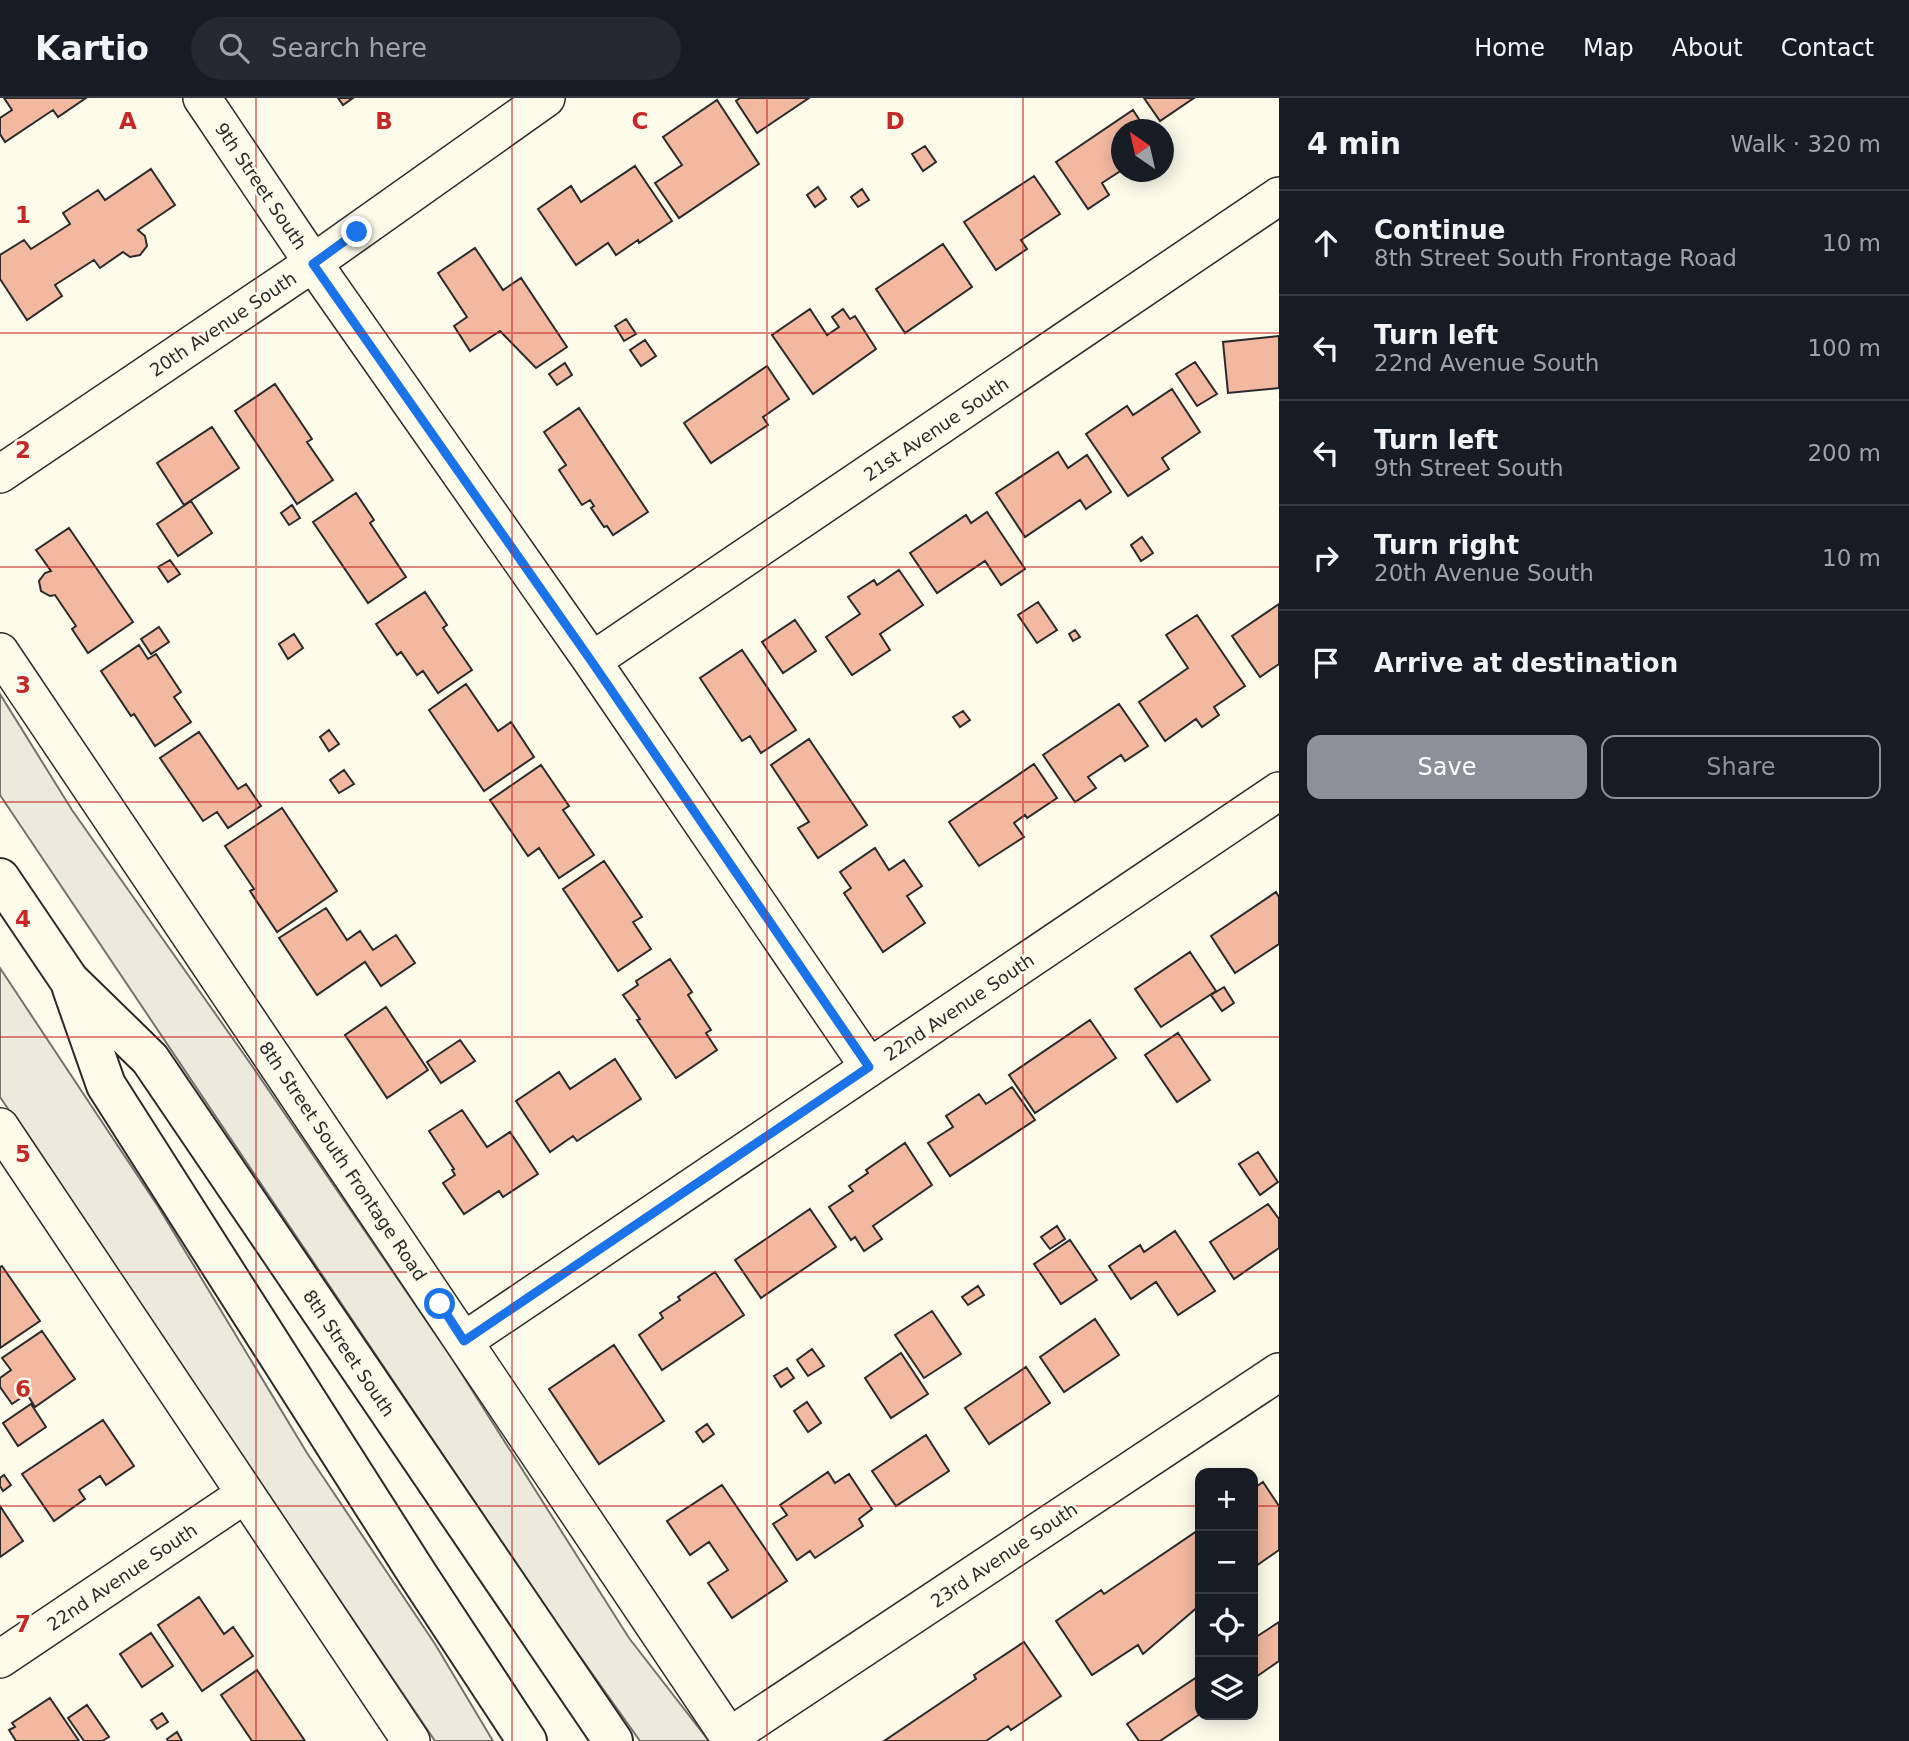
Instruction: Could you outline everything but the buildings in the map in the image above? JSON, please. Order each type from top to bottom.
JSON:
[{"type":"main road","name":"8th Street South","points":[[0,878],[69,979],[150,1059],[613,1741]]},
{"type":"main road","name":"8th Street South","points":[[69,979],[106,1085],[527,1741]]},
{"type":"street","name":"9th Street South","points":[[202,98],[313,264],[592,662],[869,1067]]},
{"type":"street","name":"20th Avenue South","points":[[0,474],[313,264],[546,98]]},
{"type":"street","name":"21st Avenue South","points":[[592,662],[1279,196]]},
{"type":"street","name":"8th Street South Frontage Road","points":[[0,652],[731,1739]]},
{"type":"street","name":"22nd Avenue South","points":[[464,1341],[1279,791]]},
{"type":"street","points":[[0,1127],[411,1741]]},
{"type":"street","name":"23rd Avenue South","points":[[731,1739],[1279,1372]]},
{"type":"street","name":"22nd Avenue South","points":[[0,1659],[244,1495]]},
{"type":"shaded area","points":[[0,694],[72,810],[250,1063],[451,1357],[629,1638],[709,1741],[640,1741],[547,1610],[0,795]]},
{"type":"shaded area","points":[[0,968],[159,1208],[307,1453],[435,1644],[493,1741],[435,1741],[0,1097]]},
{"type":"route","points":[[357,232],[313,264],[592,662],[869,1067],[464,1341],[440,1304]]}]
